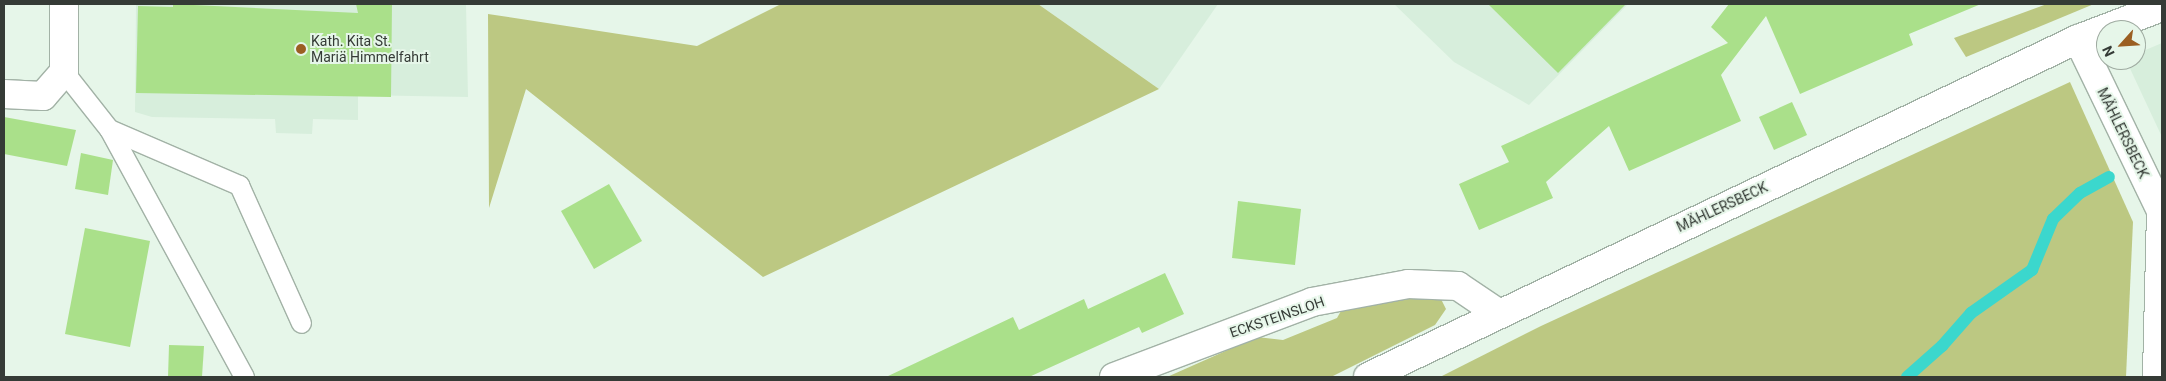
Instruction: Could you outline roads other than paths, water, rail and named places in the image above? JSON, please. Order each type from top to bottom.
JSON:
[{"type":"street","points":[[4,94],[42,96],[64,72],[64,4]]},
{"type":"street","name":"MÄHLERSBECK","points":[[1368,377],[1498,313],[2078,39],[2162,7]]},
{"type":"street","name":"MÄHLERSBECK","points":[[2078,39],[2161,211],[2157,377]]},
{"type":"street","name":"ECKSTEINSLOH","points":[[1114,377],[1312,302],[1408,284],[1458,286],[1498,313]]},
{"type":"lane","points":[[64,72],[109,129],[244,377]]},
{"type":"lane","points":[[109,129],[239,185],[301,323]]},
{"type":"waterway","points":[[1907,377],[1942,346],[1971,313],[2032,270],[2053,219],[2080,193],[2109,177]]},
{"type":"place","name":"Kath. Kita St. Mariä Himmelfahrt","points":[[301,49]]}]
